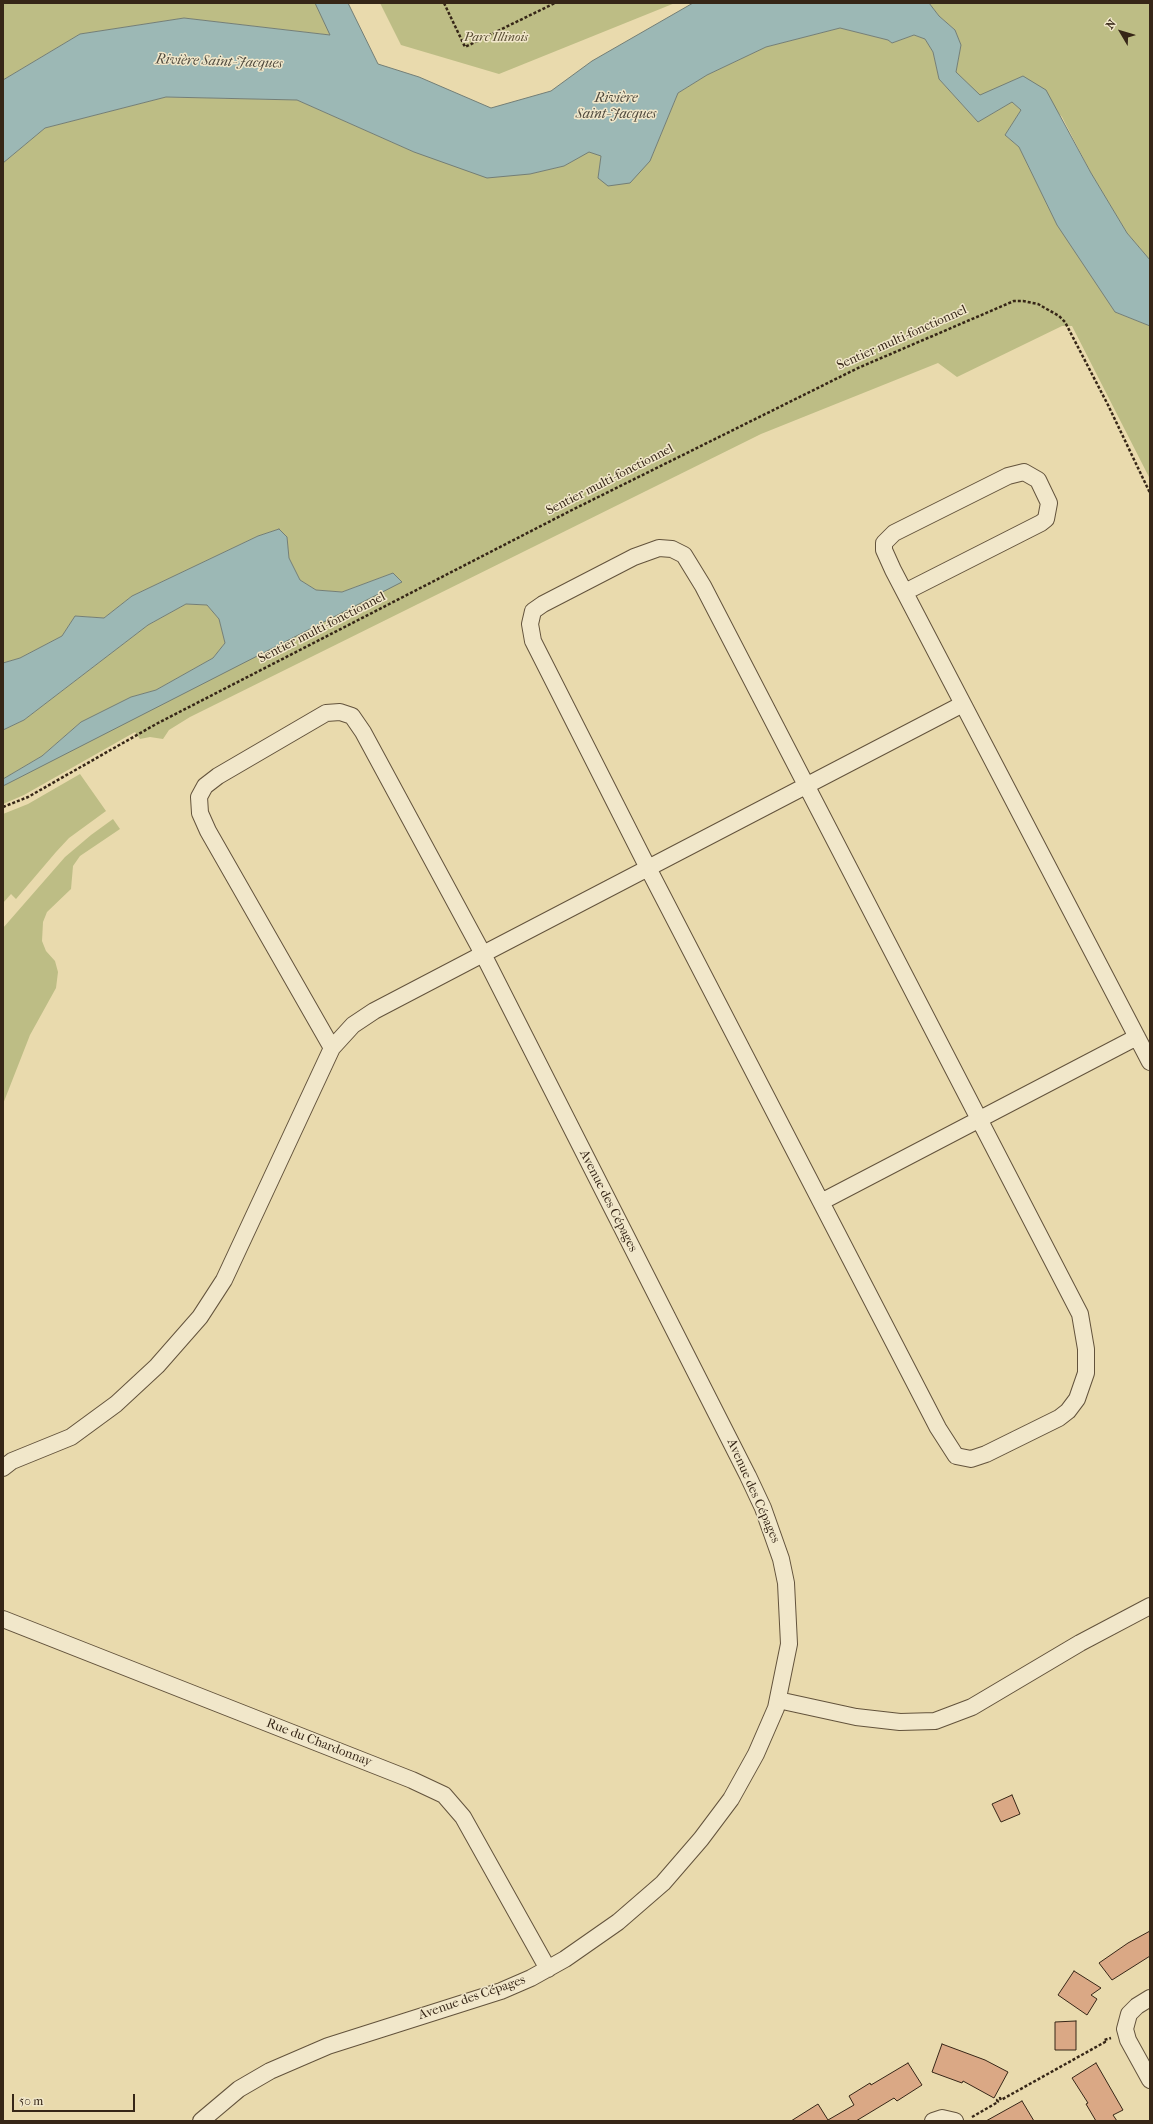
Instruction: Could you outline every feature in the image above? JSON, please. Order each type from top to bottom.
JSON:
[{"type":"street","points":[[905,592],[1041,523],[1046,519],[1049,503],[1038,480],[1024,472],[1017,472],[888,537],[884,542],[886,555],[905,592],[964,704],[1150,1062]]},
{"type":"street","points":[[659,548],[672,549],[684,555],[703,586],[807,786],[980,1118],[1080,1314],[1084,1328],[1086,1373],[1077,1399],[1068,1411],[1046,1426],[986,1454],[971,1459],[956,1456],[938,1428],[648,868],[533,641],[530,624],[533,611],[543,604],[627,560],[659,548]]},
{"type":"street","points":[[3,1468],[12,1461],[71,1437],[116,1404],[157,1366],[200,1317],[224,1280],[332,1048],[353,1025],[374,1011],[964,704]]},
{"type":"street","name":"Avenue des Cépages","points":[[201,2121],[239,2089],[270,2070],[328,2046],[501,1991],[548,1969],[618,1922],[662,1883],[701,1839],[732,1799],[756,1754],[778,1700],[789,1644],[786,1583],[778,1545],[748,1476],[483,954],[363,732],[352,716],[340,712],[326,713],[218,776],[205,786],[199,797],[200,813],[208,831],[332,1048]]},
{"type":"street","points":[[821,1202],[1137,1037]]},
{"type":"street","points":[[778,1700],[856,1717],[900,1722],[935,1721],[972,1707],[1080,1643],[1150,1606]]},
{"type":"street","name":"Rue du Chardonnay","points":[[3,1619],[412,1780],[444,1795],[463,1817],[548,1969]]},
{"type":"street","points":[[1150,1998],[1137,2006],[1129,2014],[1125,2029],[1130,2045],[1150,2080]]},
{"type":"street","points":[[933,2121],[942,2118],[955,2121]]},
{"type":"path","points":[[444,3],[465,47],[555,3]]},
{"type":"path","name":"Sentier multi-fonctionnel","points":[[3,807],[28,797],[165,719],[572,510],[858,368],[1014,301],[1038,304],[1059,316],[1065,322],[1108,404],[1150,493]]},
{"type":"path","points":[[972,2117],[998,2102],[997,2100],[1000,2098],[1001,2100],[1105,2042],[1104,2040],[1108,2037],[1109,2039],[1113,2037]]},
{"type":"green space","points":[[3,3],[315,3],[331,35],[184,18],[80,34],[3,80]]},
{"type":"green space","name":"Parc Illinois","points":[[380,3],[675,3],[499,74],[401,45]]},
{"type":"green space","points":[[929,3],[1150,3],[1150,260],[1127,233],[1091,173],[1062,117],[1023,76],[980,96],[956,72],[961,45],[955,30],[939,16]]},
{"type":"green space","points":[[840,28],[888,40],[892,43],[914,35],[925,39],[933,52],[939,79],[978,122],[1012,102],[1021,110],[1005,135],[1019,147],[1057,225],[1115,312],[1150,326],[1150,479],[1072,326],[1062,326],[957,377],[938,363],[761,434],[190,717],[169,730],[163,739],[150,737],[140,739],[135,732],[24,795],[3,804],[3,786],[393,573],[342,592],[316,590],[300,580],[289,558],[287,537],[279,529],[258,536],[132,596],[104,618],[75,616],[62,636],[20,658],[3,663],[3,163],[45,128],[166,97],[297,100],[414,152],[530,174],[564,166],[589,151],[601,156],[598,178],[650,161],[678,93],[707,75],[766,47]]},
{"type":"green space","points":[[186,604],[207,605],[219,619],[225,643],[213,658],[156,690],[131,697],[81,722],[42,756],[3,779],[3,730],[24,720],[148,625]]},
{"type":"green space","points":[[80,774],[106,811],[69,838],[16,899],[11,894],[3,903],[3,814],[28,804]]},
{"type":"green space","points":[[113,819],[120,829],[80,856],[73,866],[71,889],[47,912],[43,922],[42,941],[46,951],[55,961],[58,972],[56,988],[30,1035],[3,1104],[3,928],[65,857]]},
{"type":"water","name":"Rivière Saint-Jacques","points":[[315,3],[348,3],[378,64],[419,77],[491,108],[551,91],[592,61],[693,3],[929,3],[939,16],[955,30],[961,45],[956,72],[980,95],[1023,76],[1046,90],[1091,173],[1127,233],[1150,260],[1150,326],[1115,312],[1057,225],[1019,147],[1005,135],[1021,110],[1012,102],[978,122],[939,79],[933,52],[925,39],[914,35],[892,43],[888,40],[840,28],[766,47],[707,75],[678,93],[650,161],[630,183],[608,186],[598,178],[601,156],[589,152],[564,166],[530,174],[487,178],[414,152],[297,100],[166,97],[45,128],[3,163],[3,80],[80,34],[184,18],[330,35]]},
{"type":"water","points":[[279,529],[287,537],[289,558],[300,580],[316,590],[342,592],[393,573],[402,582],[3,786],[3,779],[42,756],[81,722],[131,697],[156,690],[213,658],[225,643],[219,619],[207,605],[186,604],[148,625],[24,720],[3,730],[3,663],[20,658],[62,636],[75,616],[104,618],[132,596],[258,536]]},
{"type":"building","points":[[1012,1795],[1020,1814],[1001,1822],[992,1804]]},
{"type":"building","points":[[1150,1931],[1150,1956],[1112,1980],[1099,1963],[1128,1943]]},
{"type":"building","points":[[1074,1971],[1101,1988],[1091,1995],[1097,1999],[1087,2015],[1058,1995]]},
{"type":"building","points":[[1076,2021],[1076,2050],[1055,2050],[1055,2022]]},
{"type":"building","points":[[942,2044],[985,2060],[1008,2072],[994,2098],[963,2081],[962,2083],[932,2072]]},
{"type":"building","points":[[908,2063],[922,2085],[897,2101],[894,2098],[856,2121],[791,2121],[818,2104],[828,2120],[854,2105],[849,2096]]},
{"type":"building","points":[[1096,2063],[1123,2110],[1113,2115],[1117,2121],[1096,2121],[1086,2104],[1088,2103],[1072,2078]]},
{"type":"building","points":[[1022,2101],[1034,2121],[986,2121]]}]
